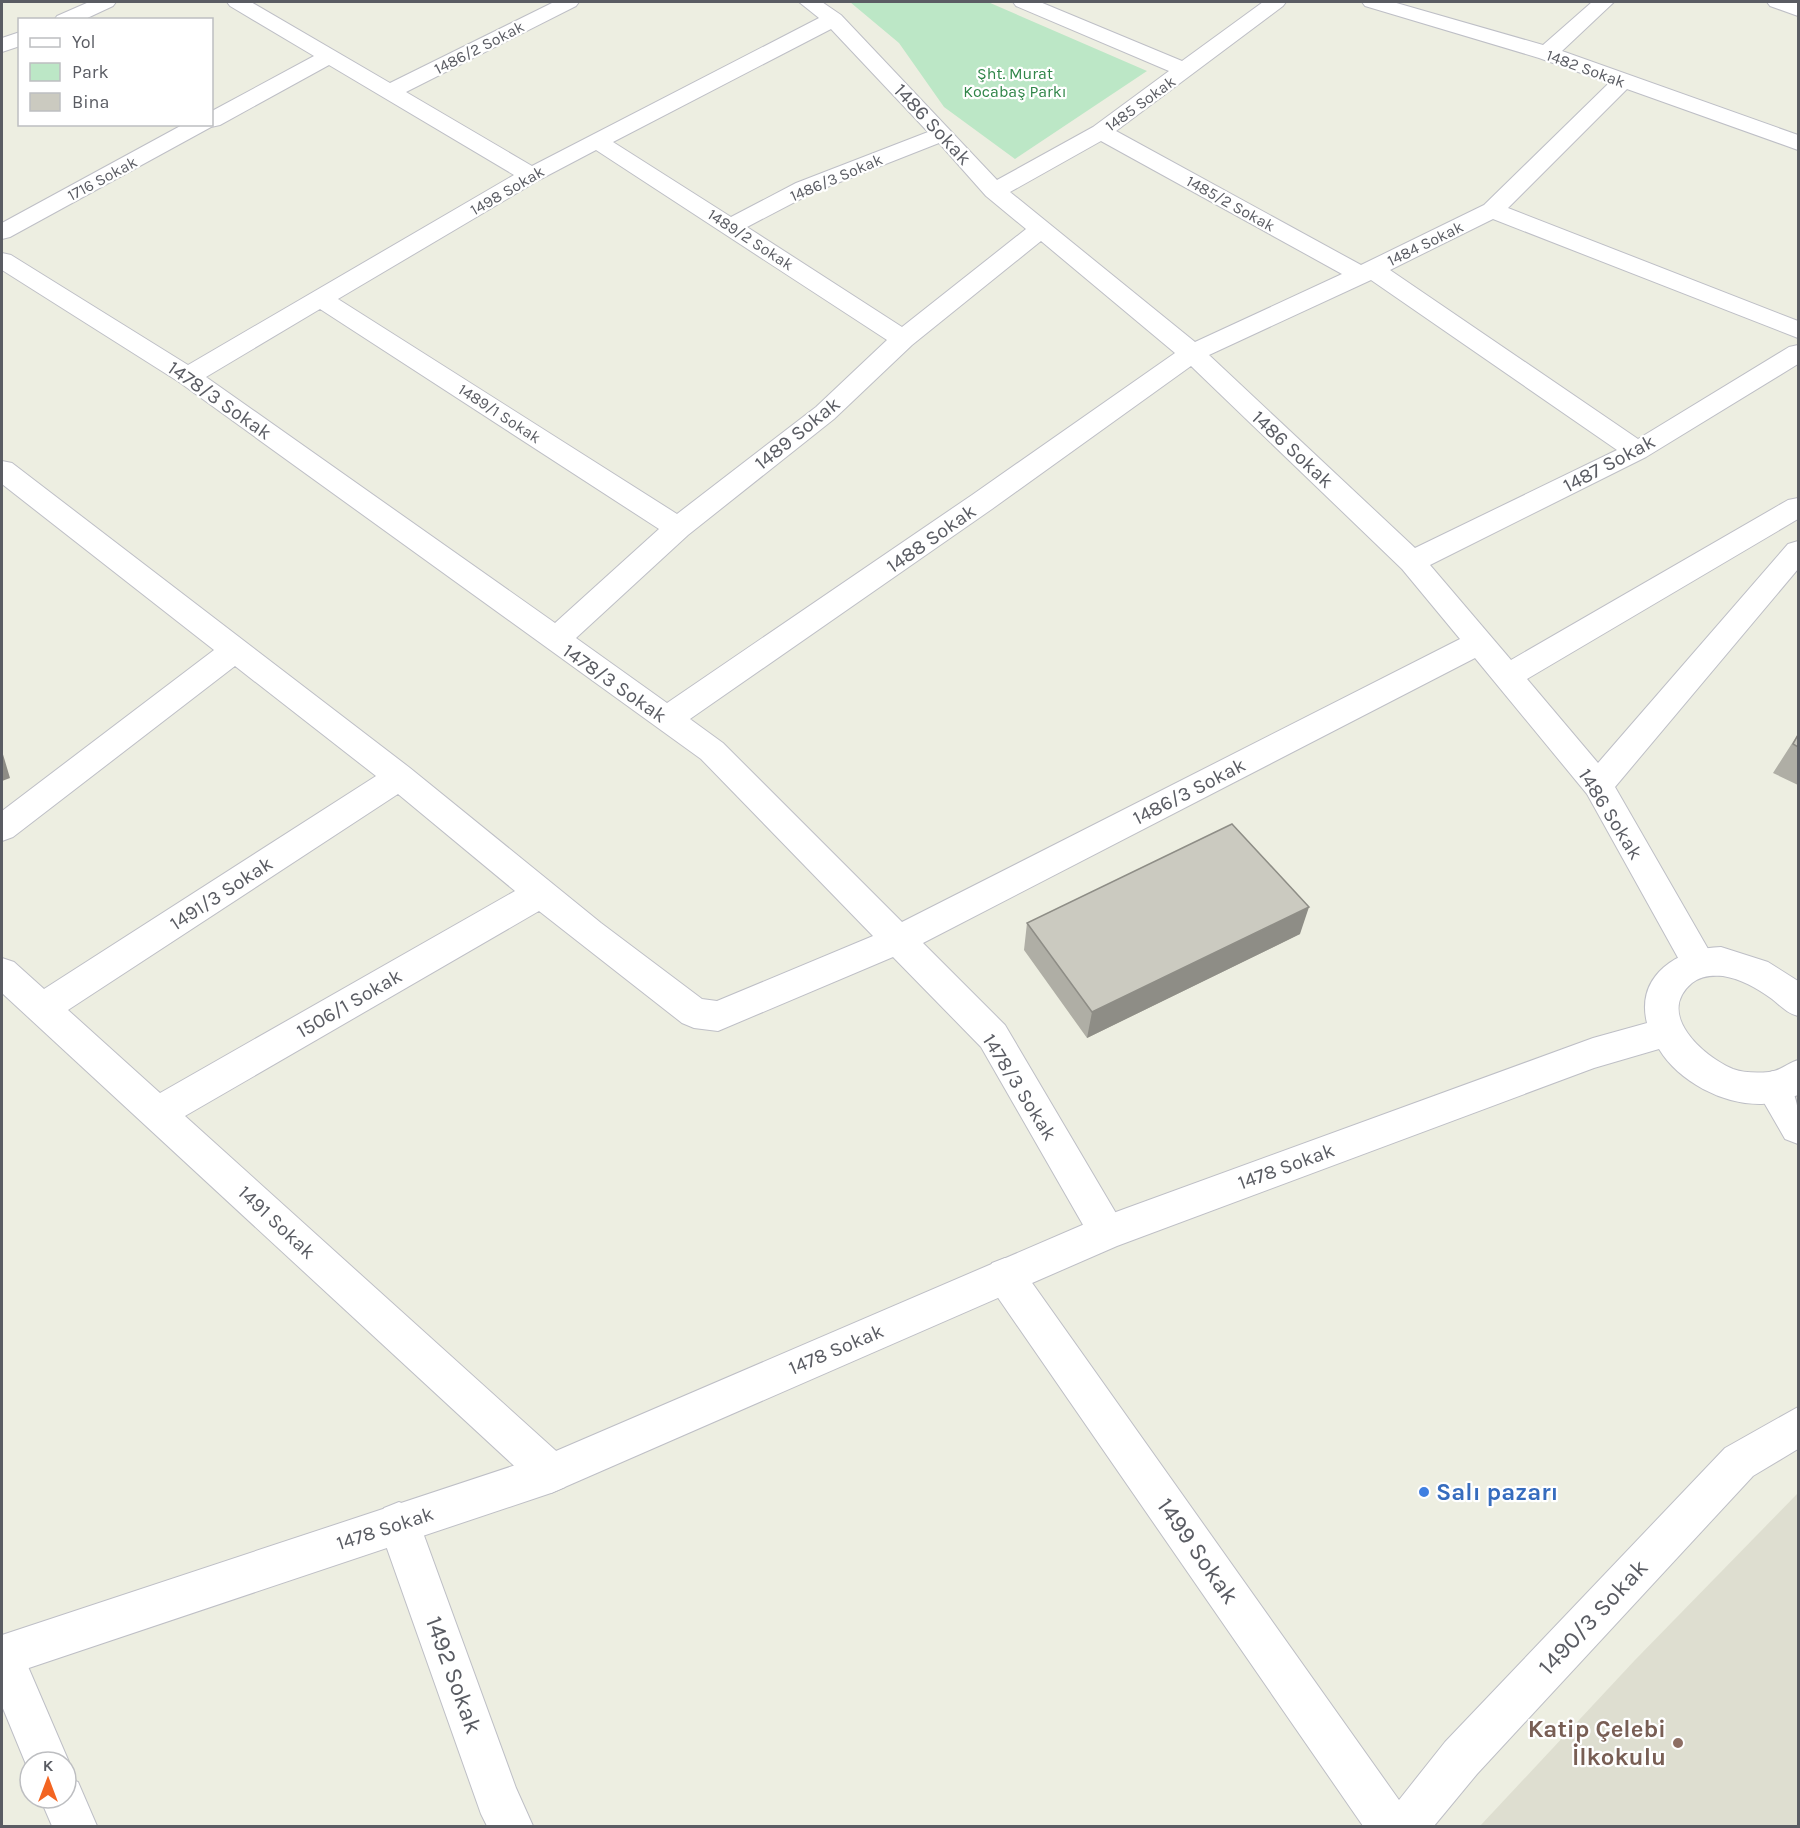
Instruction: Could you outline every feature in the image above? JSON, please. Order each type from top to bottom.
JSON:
[{"type":"street","points":[[69,18],[106,2]]},
{"type":"street","points":[[237,2],[531,174]]},
{"type":"street","name":"1486/2 Sokak","points":[[389,92],[570,2]]},
{"type":"street","name":"1486 Sokak","points":[[809,2],[834,19],[944,134],[994,191],[1192,353],[1412,562],[1598,785],[1699,964]]},
{"type":"street","points":[[1023,2],[1184,70]]},
{"type":"street","name":"1485 Sokak","points":[[994,191],[1101,132],[1276,2]]},
{"type":"street","name":"1482 Sokak","points":[[1372,2],[1547,53],[1622,82],[1798,142]]},
{"type":"street","points":[[1547,53],[1604,2]]},
{"type":"street","points":[[1776,2],[1798,10]]},
{"type":"street","name":"1498 Sokak","points":[[188,376],[531,174],[834,19]]},
{"type":"street","points":[[2,46],[18,39]]},
{"type":"street","points":[[213,101],[321,52]]},
{"type":"street","points":[[213,119],[321,52]]},
{"type":"street","name":"1484 Sokak","points":[[1192,353],[1367,272],[1492,210],[1622,82]]},
{"type":"street","name":"1716 Sokak","points":[[2,212],[163,126]]},
{"type":"street","name":"1716 Sokak","points":[[2,232],[198,126]]},
{"type":"street","name":"1485/2 Sokak","points":[[1101,132],[1367,272],[1637,451]]},
{"type":"street","name":"1486/3 Sokak","points":[[731,226],[804,188],[944,134]]},
{"type":"street","name":"1489/2 Sokak","points":[[597,141],[903,339]]},
{"type":"street","points":[[1492,210],[1798,330]]},
{"type":"street","name":"1489 Sokak","points":[[555,640],[678,528],[825,413],[903,339],[1040,230]]},
{"type":"street","name":"1478/3 Sokak","points":[[2,260],[188,376],[711,751],[993,1036],[1107,1232]]},
{"type":"street","name":"1489/1 Sokak","points":[[321,299],[678,528]]},
{"type":"street","name":"1487 Sokak","points":[[1412,562],[1637,451],[1798,352]]},
{"type":"street","name":"1488 Sokak","points":[[667,719],[982,502],[1192,353]]},
{"type":"street","name":"1486/3 Sokak","points":[[2,470],[399,777],[541,893],[694,1013],[718,1016],[898,940],[1480,642]]},
{"type":"street","points":[[1508,676],[1798,507]]},
{"type":"street","points":[[1598,785],[1798,551]]},
{"type":"street","points":[[2,828],[235,650]]},
{"type":"street","name":"1491/3 Sokak","points":[[42,1009],[399,777]]},
{"type":"street","name":"1506/1 Sokak","points":[[158,1113],[541,893]]},
{"type":"street","points":[[1798,1002],[1785,987],[1763,974],[1738,964],[1714,962],[1692,966],[1674,977],[1664,993],[1661,1012],[1667,1032],[1680,1053],[1700,1070],[1724,1082],[1749,1088],[1786,1081],[1798,1128]]},
{"type":"street","name":"1491 Sokak","points":[[2,972],[551,1473]]},
{"type":"street","name":"1478 Sokak","points":[[2,1656],[551,1473],[1107,1232],[1593,1053],[1667,1032]]},
{"type":"street","name":"1499 Sokak","points":[[1005,1276],[1390,1827]]},
{"type":"street","name":"1490/3 Sokak","points":[[1406,1827],[1461,1758],[1739,1462],[1798,1427]]},
{"type":"street","name":"1492 Sokak","points":[[399,1523],[497,1798],[511,1827]]},
{"type":"street","points":[[2,1656],[42,1750]]},
{"type":"street","points":[[67,1810],[75,1827]]},
{"type":"shaded area","name":"Katip Çelebi İlkokulu","points":[[1798,1493],[1798,1826],[1480,1826],[1635,1660]]},
{"type":"green space","name":"Şht. Murat Kocabaş Parkı","points":[[850,2],[988,2],[1147,71],[1015,159],[944,107],[899,43]]},
{"type":"building","points":[[1798,735],[1798,747],[1793,744]]},
{"type":"building","points":[[1232,824],[1309,907],[1092,1012],[1027,923]]},
{"type":"place","name":"Salı pazarı","points":[[1424,1492]]},
{"type":"place","name":"Katip Çelebi İlkokulu","points":[[1678,1743]]}]
